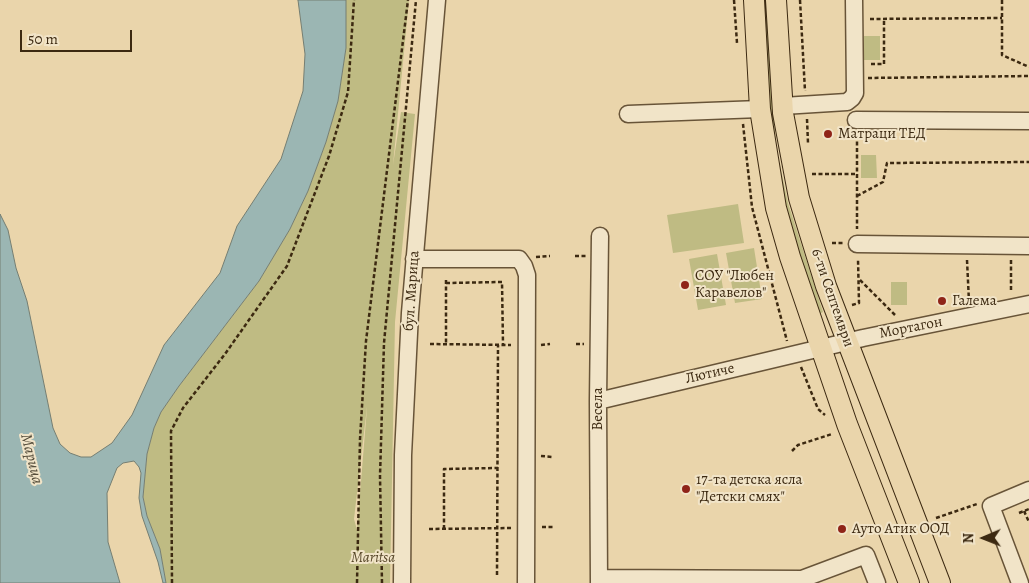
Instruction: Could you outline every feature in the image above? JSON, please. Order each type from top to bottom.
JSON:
[{"type":"main road","name":"6-ти Септември","points":[[754,0],[760,109],[776,208],[790,257],[847,424],[909,583]]},
{"type":"main road","name":"6-ти Септември","points":[[776,0],[783,106],[800,198],[826,286],[940,583]]},
{"type":"street","name":"бул. Марица","points":[[402,583],[403,455],[414,258],[437,0]]},
{"type":"street","points":[[783,106],[847,102],[855,94],[854,0]]},
{"type":"street","points":[[628,114],[760,109]]},
{"type":"street","points":[[856,120],[1029,121]]},
{"type":"street","name":"Весела","points":[[599,581],[598,400],[600,236]]},
{"type":"street","points":[[857,244],[1029,246]]},
{"type":"street","points":[[414,258],[518,259],[527,275],[526,583]]},
{"type":"street","name":"Мортагон","points":[[822,348],[1029,304]]},
{"type":"street","name":"Лютиче","points":[[598,400],[822,348]]},
{"type":"street","points":[[1020,583],[991,506],[1029,490]]},
{"type":"street","points":[[599,581],[802,579],[866,555],[877,583]]},
{"type":"path","points":[[172,583],[171,431],[182,408],[225,354],[287,266],[329,156],[348,92],[354,0]]},
{"type":"path","points":[[356,583],[360,439],[366,341],[408,0]]},
{"type":"path","points":[[382,583],[380,476],[384,343],[416,0]]},
{"type":"path","points":[[800,0],[808,152]]},
{"type":"path","points":[[1002,0],[1002,55],[1029,67]]},
{"type":"path","points":[[854,19],[1002,18]]},
{"type":"path","points":[[854,71],[884,64],[884,19]]},
{"type":"path","points":[[854,71],[1029,76]]},
{"type":"path","points":[[849,297],[852,306],[859,303],[856,120]]},
{"type":"path","points":[[857,196],[883,182],[887,163],[1029,162]]},
{"type":"path","points":[[809,168],[814,183]]},
{"type":"path","points":[[811,174],[857,174]]},
{"type":"path","points":[[830,234],[835,252]]},
{"type":"path","points":[[967,246],[969,316]]},
{"type":"path","points":[[1011,246],[1012,308]]},
{"type":"path","points":[[858,279],[908,329]]},
{"type":"path","points":[[446,344],[446,281],[502,282],[503,344]]},
{"type":"path","points":[[430,344],[526,345]]},
{"type":"path","points":[[497,575],[498,345]]},
{"type":"path","points":[[792,451],[798,445],[835,433]]},
{"type":"path","points":[[444,529],[444,469],[498,468]]},
{"type":"path","points":[[936,518],[974,503],[991,506]]},
{"type":"path","points":[[1024,511],[1029,522]]},
{"type":"path","points":[[428,529],[526,528]]},
{"type":"green space","name":"Maritsa","points":[[346,0],[409,0],[393,165],[401,112],[415,114],[395,322],[390,583],[166,583],[160,549],[147,516],[143,497],[147,454],[154,428],[161,412],[179,386],[259,281],[290,229],[308,191],[326,142],[338,101],[346,48]],"holes":[[[367,407],[357,530],[354,519]]]},
{"type":"green space","points":[[762,0],[766,0],[776,147],[788,203],[823,312],[819,314],[783,203],[772,148]]},
{"type":"green space","points":[[864,36],[880,36],[880,60],[864,60]]},
{"type":"green space","points":[[861,155],[876,155],[877,178],[861,178]]},
{"type":"green space","points":[[738,204],[744,243],[673,253],[667,215]]},
{"type":"green space","points":[[754,248],[762,299],[735,303],[726,253]]},
{"type":"green space","points":[[717,254],[726,305],[698,310],[689,259]]},
{"type":"green space","points":[[891,282],[907,282],[907,305],[891,305]]},
{"type":"water","name":"Марица","points":[[298,0],[346,0],[346,48],[338,101],[326,142],[308,191],[290,229],[259,281],[179,386],[161,412],[154,428],[147,454],[143,497],[147,516],[160,549],[166,583],[163,583],[158,562],[142,516],[139,498],[141,473],[134,461],[123,463],[117,468],[107,493],[108,542],[120,583],[0,583],[0,214],[8,230],[16,268],[27,301],[53,428],[60,444],[70,453],[81,457],[91,457],[112,443],[132,415],[164,345],[220,273],[237,226],[281,159],[303,91],[305,54]]},
{"type":"place","name":"Матраци ТЕД","points":[[828,134]]},
{"type":"place","name":"СОУ \"Любен Каравелов\"","points":[[685,285]]},
{"type":"place","name":"Галема","points":[[942,301]]},
{"type":"place","name":"17-та детска ясла \"Детски смях\"","points":[[686,489]]},
{"type":"place","name":"Ауто Атик ООД","points":[[842,529]]}]
